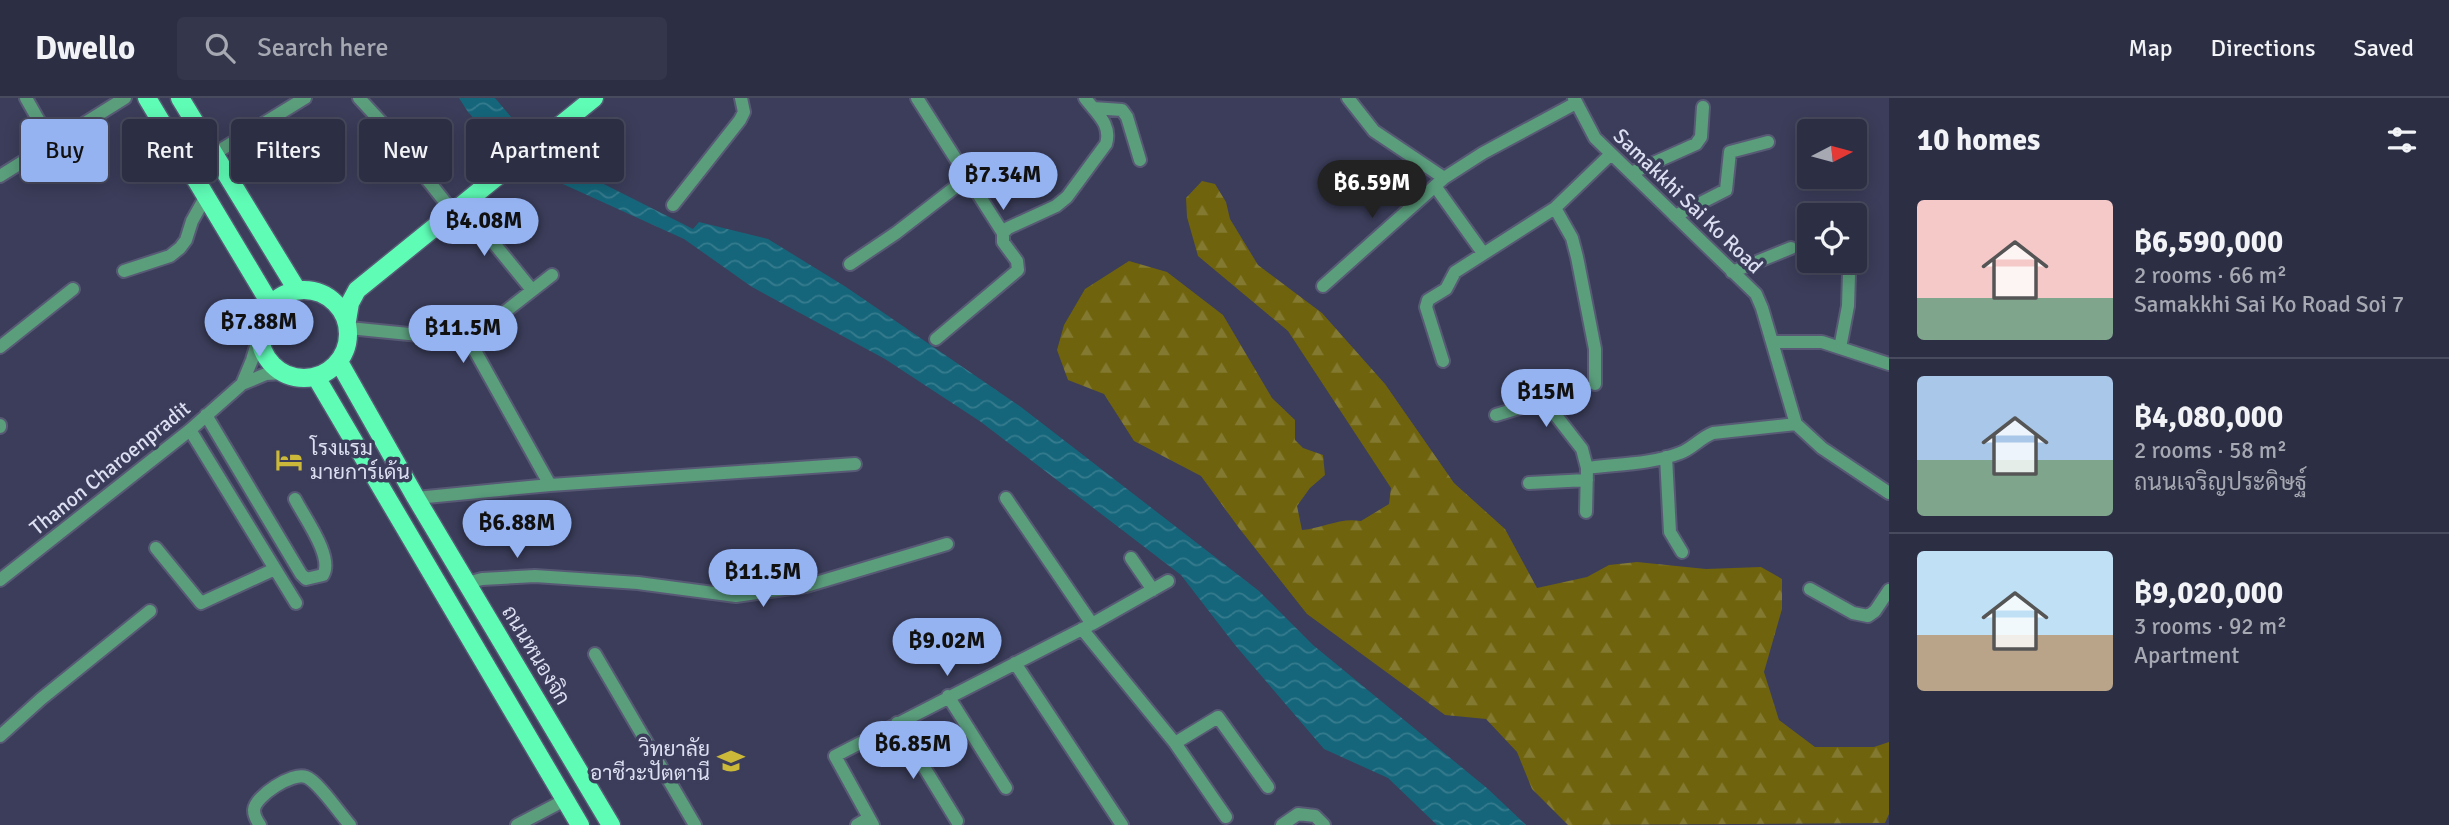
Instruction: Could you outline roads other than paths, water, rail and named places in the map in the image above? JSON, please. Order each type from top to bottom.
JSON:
[{"type":"main road","points":[[147,98],[271,305]]},
{"type":"main road","points":[[180,98],[193,119]]},
{"type":"main road","points":[[357,290],[289,291],[271,305],[260,324],[260,332],[264,354],[273,366],[301,379],[329,372],[346,349],[350,303],[357,290],[594,98]]},
{"type":"main road","points":[[217,159],[297,290]]},
{"type":"main road","points":[[318,291],[341,308],[348,325]]},
{"type":"main road","name":"ถนนหนองจิก","points":[[339,362],[416,498],[611,825]]},
{"type":"main road","points":[[316,377],[580,825]]},
{"type":"street","points":[[26,98],[38,119]]},
{"type":"street","points":[[92,119],[125,98]]},
{"type":"street","points":[[217,152],[305,98]]},
{"type":"street","points":[[359,98],[532,290]]},
{"type":"street","points":[[673,205],[740,120],[744,112],[741,98]]},
{"type":"street","points":[[917,98],[1003,233],[1003,242],[1017,261],[1018,270],[936,340]]},
{"type":"street","points":[[1348,98],[1374,131],[1440,182],[1483,253]]},
{"type":"street","points":[[1323,286],[1440,182],[1483,153],[1575,100]]},
{"type":"street","name":"Samakkhi Sai Ko Road","points":[[1575,100],[1595,138],[1756,294],[1796,424]]},
{"type":"street","points":[[1003,233],[1007,228],[1056,206],[1067,197],[1106,144],[1109,134],[1106,125],[1089,103]]},
{"type":"street","points":[[1089,103],[1122,110],[1127,117],[1140,160]]},
{"type":"street","points":[[1631,173],[1696,144],[1701,136],[1703,107]]},
{"type":"street","points":[[1675,216],[1726,190],[1730,152],[1768,142]]},
{"type":"street","points":[[1443,361],[1427,300],[1446,289],[1455,272],[1555,208],[1611,154]]},
{"type":"street","points":[[0,176],[21,163]]},
{"type":"street","points":[[850,264],[896,233],[967,178]]},
{"type":"street","points":[[124,271],[170,256],[180,248],[206,197]]},
{"type":"street","points":[[1555,208],[1572,238],[1577,257],[1595,349],[1595,384]]},
{"type":"street","points":[[1732,272],[1791,248]]},
{"type":"street","points":[[1840,348],[1848,306],[1849,274]]},
{"type":"street","points":[[348,325],[469,340],[552,275]]},
{"type":"street","points":[[0,347],[73,289]]},
{"type":"street","points":[[242,384],[260,332]]},
{"type":"street","points":[[469,340],[550,485]]},
{"type":"street","points":[[1772,342],[1811,341],[1889,365]]},
{"type":"street","points":[[242,384],[267,374],[284,373]]},
{"type":"street","name":"Thanon Charoenpradit","points":[[0,580],[190,430],[242,384]]},
{"type":"street","points":[[1496,415],[1539,402],[1547,404],[1582,449],[1587,474],[1586,512]]},
{"type":"street","points":[[206,415],[306,579],[323,575],[327,569],[325,556],[295,499]]},
{"type":"street","points":[[1529,483],[1666,457],[1683,452],[1701,438],[1713,433],[1796,424],[1822,448],[1889,493]]},
{"type":"street","points":[[190,430],[296,603]]},
{"type":"street","points":[[1666,457],[1670,532],[1682,552]]},
{"type":"street","points":[[416,498],[550,485],[855,464]]},
{"type":"street","points":[[1006,498],[1087,626],[1175,743],[1226,817]]},
{"type":"street","points":[[467,583],[482,579],[535,576],[638,583],[736,596],[806,586],[947,544]]},
{"type":"street","points":[[156,548],[201,603],[271,564],[285,547]]},
{"type":"street","points":[[1131,558],[1153,590]]},
{"type":"street","points":[[857,825],[871,821],[835,756],[1087,626],[1168,581]]},
{"type":"street","points":[[1810,589],[1853,612],[1868,615],[1875,611],[1889,590]]},
{"type":"street","points":[[0,736],[41,699],[150,611]]},
{"type":"street","points":[[595,654],[695,825]]},
{"type":"street","points":[[1015,663],[1122,825]]},
{"type":"street","points":[[948,696],[1006,788]]},
{"type":"street","points":[[1175,743],[1218,717],[1268,787]]},
{"type":"street","points":[[897,723],[957,821]]},
{"type":"street","points":[[260,825],[254,810],[256,805],[279,783],[299,775],[309,777],[350,825]]},
{"type":"street","points":[[517,825],[565,800]]},
{"type":"street","points":[[1282,825],[1298,814],[1315,816],[1324,825]]},
{"type":"water","points":[[459,98],[495,98],[512,118],[474,119]]},
{"type":"water","points":[[558,182],[600,182],[693,229],[699,222],[768,239],[846,287],[1021,407],[1259,591],[1313,645],[1488,789],[1526,825],[1437,825],[1388,778],[1324,749],[1235,645],[1181,575],[981,422],[885,359],[752,287],[684,239]]},
{"type":"place","name":"โรงแรม มายการ์เด้น","points":[[289,460]]},
{"type":"place","name":"วิทยาลัย อาชีวะปัตตานี","points":[[731,761]]}]
